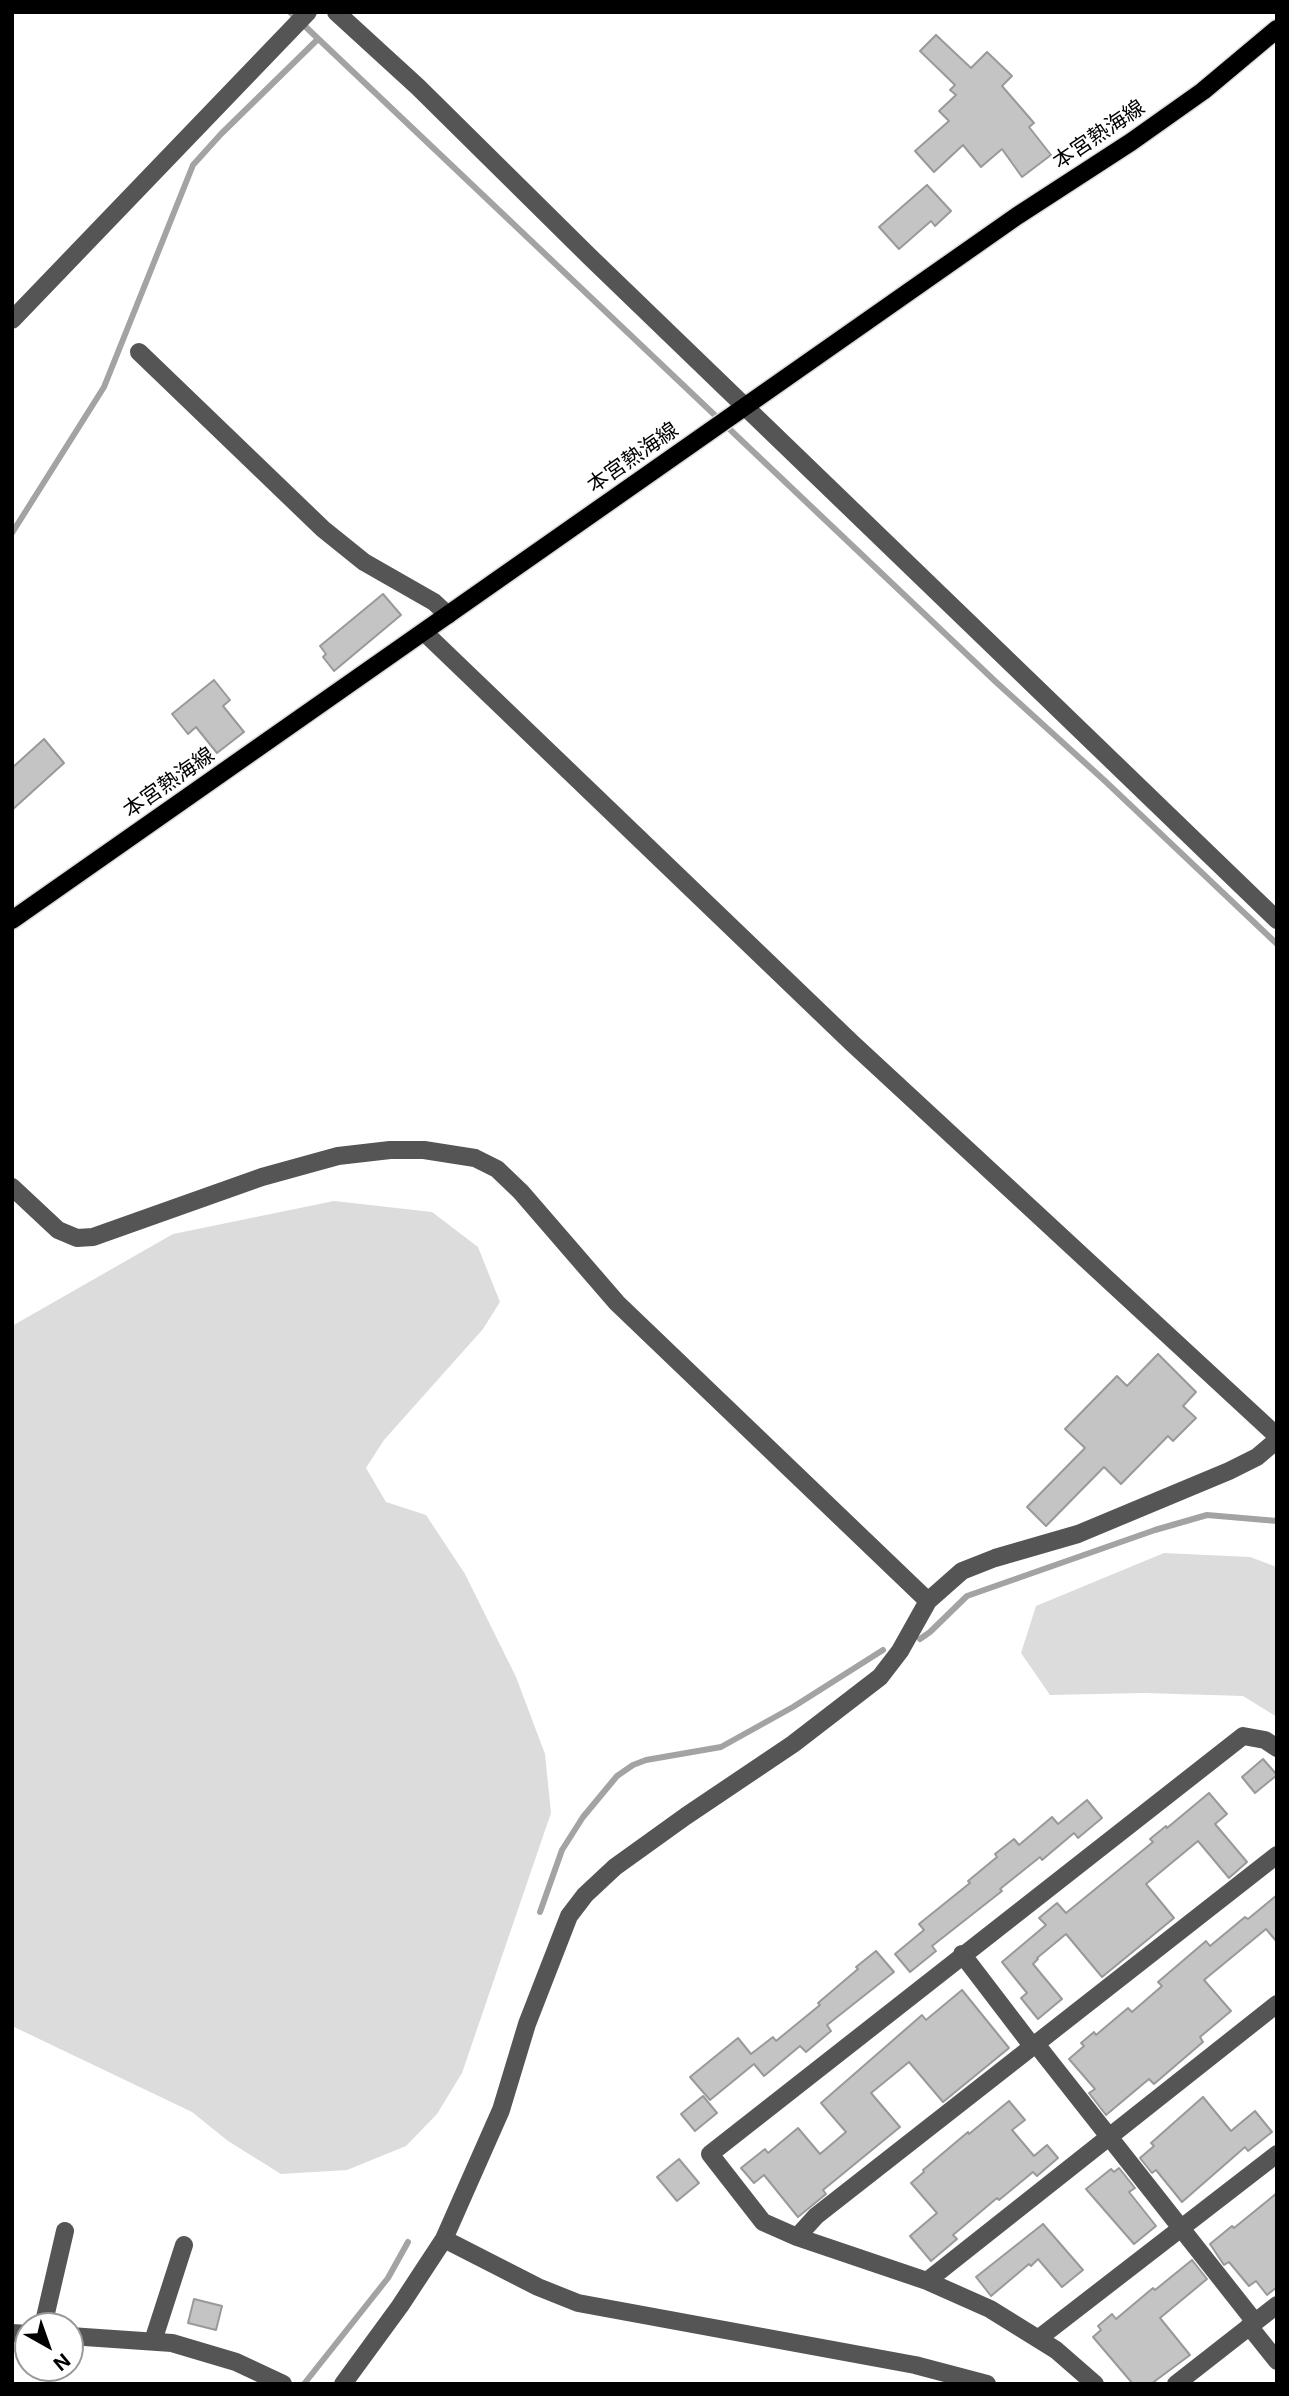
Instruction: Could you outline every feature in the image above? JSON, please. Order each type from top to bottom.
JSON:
[{"type":"main road","name":"本宮熱海線","points":[[12,920],[1017,216],[1131,142],[1203,91],[1277,29]]},
{"type":"street","points":[[12,320],[308,12]]},
{"type":"street","points":[[336,12],[418,87],[1277,920]]},
{"type":"street","points":[[139,352],[323,529],[364,562],[434,602],[448,615]]},
{"type":"street","points":[[343,2384],[400,2306],[444,2239],[501,2110],[527,2024],[569,1916],[585,1895],[615,1867],[793,1744],[880,1677],[900,1651],[928,1601],[962,1571],[995,1558],[1078,1534],[1204,1482],[1257,1457],[1277,1438],[852,1043],[424,632]]},
{"type":"street","points":[[12,1187],[58,1230],[77,1238],[93,1237],[262,1177],[338,1156],[390,1150],[424,1150],[475,1158],[497,1169],[521,1192],[617,1303],[928,1601]]},
{"type":"street","points":[[1095,2384],[1056,2350],[990,2309],[928,2281],[797,2237],[762,2222],[710,2154],[1243,1736],[1265,1740],[1277,1748]]},
{"type":"street","points":[[797,2237],[816,2216],[1277,1855]]},
{"type":"street","points":[[962,1954],[1181,2228],[1277,2361]]},
{"type":"street","points":[[928,2281],[1277,2004]]},
{"type":"street","points":[[1039,2338],[1277,2154]]},
{"type":"street","points":[[46,2312],[65,2231]]},
{"type":"street","points":[[444,2239],[538,2287],[578,2303],[915,2365],[987,2384]]},
{"type":"street","points":[[153,2341],[184,2245]]},
{"type":"street","points":[[1176,2384],[1277,2305]]},
{"type":"street","points":[[84,2337],[172,2343],[236,2362],[283,2384]]},
{"type":"shaded area","points":[[334,1201],[432,1212],[478,1247],[500,1302],[483,1329],[384,1440],[366,1468],[386,1502],[426,1515],[465,1574],[516,1677],[545,1754],[551,1813],[462,2073],[437,2114],[406,2146],[347,2170],[281,2174],[228,2141],[192,2112],[12,2026],[12,1326],[173,1234]]},
{"type":"shaded area","points":[[1164,1553],[1250,1557],[1277,1567],[1277,1717],[1243,1696],[1144,1693],[1050,1695],[1021,1653],[1036,1606]]},
{"type":"building","points":[[936,35],[971,68],[987,52],[1012,76],[1002,86],[1034,123],[1029,127],[1051,155],[1022,177],[1002,149],[981,167],[963,145],[934,172],[915,151],[949,121],[939,111],[956,95],[950,90],[955,85],[920,51]]},
{"type":"building","points":[[927,185],[951,211],[935,226],[931,221],[899,249],[879,227]]},
{"type":"building","points":[[383,594],[401,615],[334,671],[323,657],[326,654],[320,646]]},
{"type":"building","points":[[214,680],[230,700],[223,706],[244,732],[217,753],[196,727],[188,734],[172,714]]},
{"type":"building","points":[[44,739],[64,763],[12,810],[12,768]]},
{"type":"building","points":[[1158,1354],[1196,1392],[1183,1406],[1196,1418],[1173,1441],[1168,1436],[1121,1484],[1104,1467],[1046,1526],[1027,1507],[1085,1448],[1065,1429],[1117,1376],[1127,1386]]},
{"type":"building","points":[[1263,1759],[1277,1775],[1255,1793],[1242,1777]]},
{"type":"building","points":[[1209,1793],[1227,1814],[1215,1824],[1247,1862],[1229,1878],[1198,1841],[1146,1884],[1174,1918],[1102,1977],[1066,1934],[1033,1964],[1062,1999],[1038,2019],[1021,1998],[1027,1993],[1002,1962],[1046,1925],[1039,1918],[1057,1903],[1066,1913],[1153,1842],[1150,1839]]},
{"type":"building","points":[[1087,1800],[1102,1818],[1078,1838],[1074,1833],[1042,1860],[1040,1857],[1000,1889],[1002,1891],[932,1946],[936,1951],[910,1972],[895,1954],[924,1930],[919,1924],[970,1883],[968,1881],[997,1857],[995,1854],[1014,1839],[1019,1845],[1052,1817],[1058,1824]]},
{"type":"building","points":[[1277,1895],[1277,1942],[1266,1929],[1204,1980],[1231,2011],[1200,2037],[1203,2042],[1154,2084],[1149,2079],[1106,2115],[1089,2093],[1095,2089],[1069,2059],[1084,2046],[1081,2043],[1094,2032],[1096,2035],[1128,2008],[1132,2012],[1162,1986],[1158,1982],[1206,1941],[1210,1946]]},
{"type":"building","points":[[876,1951],[894,1972],[827,2025],[831,2031],[806,2052],[800,2046],[764,2076],[754,2064],[710,2100],[690,2077],[738,2038],[751,2054],[773,2037],[776,2041],[820,2005],[818,2003]]},
{"type":"building","points":[[962,1990],[1009,2048],[943,2102],[909,2062],[871,2093],[900,2127],[823,2190],[826,2194],[798,2217],[764,2175],[754,2183],[741,2168],[765,2149],[768,2153],[798,2128],[820,2154],[846,2132],[821,2103],[922,2015],[926,2020]]},
{"type":"building","points":[[703,2096],[717,2113],[695,2131],[681,2114]]},
{"type":"building","points":[[1203,2097],[1231,2131],[1255,2111],[1272,2132],[1248,2151],[1245,2147],[1182,2202],[1156,2170],[1152,2173],[1140,2158],[1154,2146],[1151,2143]]},
{"type":"building","points":[[1009,2101],[1025,2120],[1012,2130],[1034,2156],[1047,2145],[1058,2158],[1037,2176],[1033,2172],[999,2200],[997,2198],[953,2235],[957,2239],[931,2261],[910,2236],[937,2213],[911,2183],[968,2132],[969,2134]]},
{"type":"building","points":[[679,2159],[699,2183],[677,2201],[657,2177]]},
{"type":"building","points":[[1119,2168],[1135,2188],[1129,2192],[1156,2226],[1134,2244],[1086,2189],[1111,2169],[1114,2172]]},
{"type":"building","points":[[1277,2193],[1277,2287],[1267,2295],[1256,2281],[1249,2286],[1229,2262],[1224,2265],[1210,2244]]},
{"type":"building","points":[[1043,2224],[1083,2270],[1062,2287],[1038,2259],[991,2296],[976,2277]]},
{"type":"building","points":[[1192,2260],[1207,2279],[1160,2318],[1190,2355],[1151,2384],[1133,2384],[1093,2337],[1101,2330],[1098,2326],[1112,2314],[1116,2319]]},
{"type":"building","points":[[194,2299],[222,2306],[216,2330],[188,2323]]},
{"type":"waterway","points":[[290,12],[996,682],[1277,944]]},
{"type":"waterway","points":[[12,533],[104,387],[193,165],[318,39]]},
{"type":"waterway","points":[[920,1639],[967,1596],[1155,1530],[1207,1515],[1277,1521]]},
{"type":"waterway","points":[[540,1912],[562,1850],[583,1817],[617,1776],[646,1760],[721,1747],[793,1707],[883,1650]]},
{"type":"waterway","points":[[304,2384],[388,2278],[408,2242]]}]
